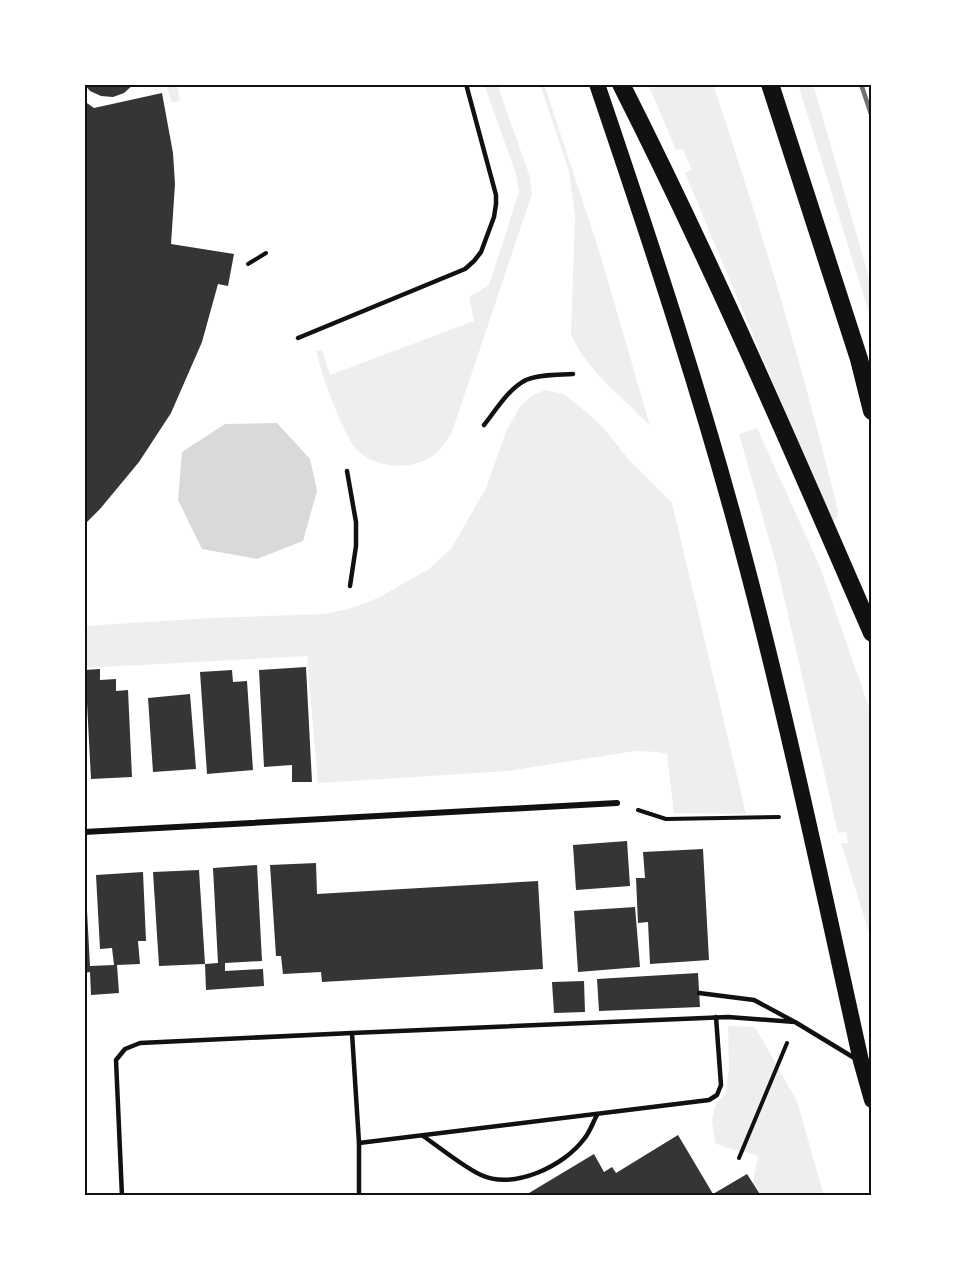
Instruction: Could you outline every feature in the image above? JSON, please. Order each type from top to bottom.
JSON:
[{"type":"highway","points":[[597,84],[656,258],[716,455],[749,577],[872,1100]]},
{"type":"highway","points":[[621,84],[675,191],[777,411],[872,633]]},
{"type":"highway","points":[[770,84],[859,359],[872,411]]},
{"type":"street","points":[[84,832],[618,803]]},
{"type":"lane","points":[[298,338],[465,269],[482,252],[494,218],[496,195],[466,84]]},
{"type":"lane","points":[[484,425],[512,390],[526,380],[543,376],[573,374]]},
{"type":"lane","points":[[347,471],[356,522],[356,546],[350,586]]},
{"type":"lane","points":[[699,993],[754,1000],[861,1061]]},
{"type":"lane","points":[[122,1196],[116,1060],[126,1049],[140,1043],[716,1017],[795,1022]]},
{"type":"lane","points":[[359,1143],[709,1100],[717,1095],[721,1085],[716,1017]]},
{"type":"lane","points":[[352,1033],[359,1143],[359,1196]]},
{"type":"lane","points":[[423,1136],[482,1176],[512,1181],[535,1174],[567,1157],[585,1138],[597,1114]]},
{"type":"path","points":[[248,264],[266,253]]},
{"type":"path","points":[[618,803],[666,819],[806,817]]},
{"type":"path","points":[[739,1158],[795,1022]]},
{"type":"shaded area","points":[[166,84],[177,84],[180,100],[172,103]]},
{"type":"shaded area","points":[[484,84],[497,84],[530,177],[532,194],[452,432],[438,452],[423,461],[403,466],[383,464],[365,456],[352,443],[333,402],[317,351],[322,350],[330,375],[474,321],[469,297],[489,285],[519,192],[516,174]]},
{"type":"shaded area","points":[[540,84],[544,84],[601,257],[650,426],[595,371],[577,347],[571,334],[575,216],[569,171]]},
{"type":"shaded area","points":[[648,84],[713,84],[764,243],[810,403],[838,511],[836,519],[832,522],[828,520],[685,173],[692,170],[683,149],[676,150]]},
{"type":"shaded area","points":[[798,84],[813,84],[872,288],[872,323]]},
{"type":"shaded area","points":[[545,390],[563,394],[603,427],[629,460],[672,503],[746,814],[674,813],[667,754],[659,752],[635,751],[508,771],[318,783],[307,656],[84,668],[84,626],[324,614],[349,609],[378,598],[429,569],[451,549],[486,488],[506,432],[519,408],[530,397]]},
{"type":"shaded area","points":[[277,423],[310,459],[317,491],[303,541],[257,559],[202,549],[178,500],[182,452],[225,424]]},
{"type":"shaded area","points":[[757,428],[820,567],[872,716],[872,942],[841,843],[848,843],[846,832],[838,833],[777,567],[739,434]]},
{"type":"shaded area","points":[[728,1026],[755,1027],[797,1101],[824,1196],[761,1196],[753,1183],[758,1156],[715,1143],[712,1120],[715,1106],[726,1093],[729,1066]]},
{"type":"building","points":[[84,84],[134,84],[124,93],[113,97],[101,96],[90,91]]},
{"type":"building","points":[[162,93],[173,153],[175,184],[171,244],[234,254],[228,286],[218,284],[202,342],[171,413],[139,462],[84,525],[84,101],[94,108]]},
{"type":"building","points":[[306,667],[312,782],[292,782],[292,765],[264,767],[259,670]]},
{"type":"building","points":[[100,669],[100,680],[116,679],[116,691],[128,690],[132,777],[91,779],[87,703],[84,703],[84,670]]},
{"type":"building","points":[[232,670],[233,682],[247,681],[253,770],[207,774],[200,672]]},
{"type":"building","points":[[190,694],[196,769],[153,772],[148,698]]},
{"type":"building","points":[[627,841],[630,886],[576,890],[573,845]]},
{"type":"building","points":[[703,849],[709,960],[650,964],[648,922],[638,923],[636,878],[645,878],[643,852]]},
{"type":"building","points":[[316,863],[317,894],[538,881],[543,969],[322,982],[321,972],[283,974],[281,956],[276,956],[270,865]]},
{"type":"building","points":[[257,865],[262,961],[225,963],[225,971],[263,969],[264,986],[206,990],[205,964],[218,963],[213,868]]},
{"type":"building","points":[[199,870],[205,964],[159,966],[153,872]]},
{"type":"building","points":[[143,872],[146,941],[138,941],[140,964],[117,965],[119,993],[91,995],[90,972],[84,973],[84,892],[86,892],[90,966],[114,965],[112,948],[100,949],[96,875]]},
{"type":"building","points":[[635,907],[640,967],[578,972],[574,911]]},
{"type":"building","points":[[698,973],[700,1007],[599,1011],[597,979]]},
{"type":"building","points":[[584,981],[585,1012],[554,1013],[552,982]]},
{"type":"building","points":[[678,1135],[713,1194],[747,1174],[761,1196],[524,1196],[594,1154],[604,1172],[612,1167],[616,1173]]},
{"type":"railway","points":[[861,84],[872,117]]}]
